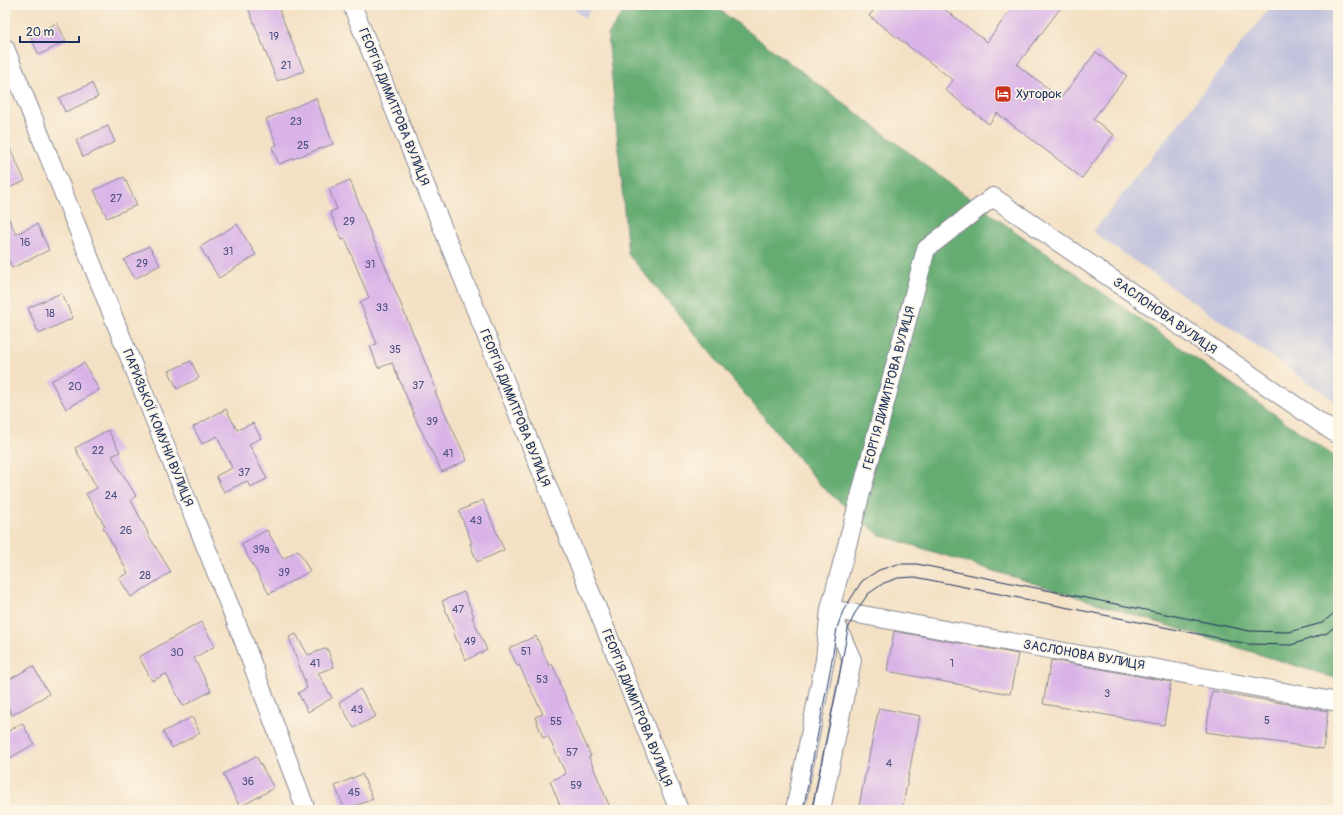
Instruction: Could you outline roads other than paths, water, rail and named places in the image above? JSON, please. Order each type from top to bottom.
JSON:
[{"type":"street","name":"ГЕОРГІЯ ДИМИТРОВА ВУЛИЦЯ","points":[[352,5],[678,810]]},
{"type":"street","name":"ПАРИЗЬКОЇ КОМУНИ ВУЛИЦЯ","points":[[5,48],[243,639],[306,810]]},
{"type":"street","name":"ГЕОРГІЯ ДИМИТРОВА ВУЛИЦЯ","points":[[795,810],[825,660],[830,609],[926,249],[992,196]]},
{"type":"street","name":"ЗАСЛОНОВА ВУЛИЦЯ","points":[[992,196],[1338,435]]},
{"type":"street","name":"ЗАСЛОНОВА ВУЛИЦЯ","points":[[830,609],[1338,702]]},
{"type":"street","points":[[821,810],[852,660],[830,609]]},
{"type":"tram line","points":[[803,810],[837,628],[843,611],[862,581],[879,570],[898,564],[917,564],[1250,631],[1289,632],[1322,623],[1338,610]]},
{"type":"tram line","points":[[812,810],[848,629],[855,613],[868,594],[884,583],[898,578],[915,577],[1248,644],[1291,645],[1327,633],[1338,624]]},
{"type":"place","name":"Хуторок","points":[[1003,94]]}]
